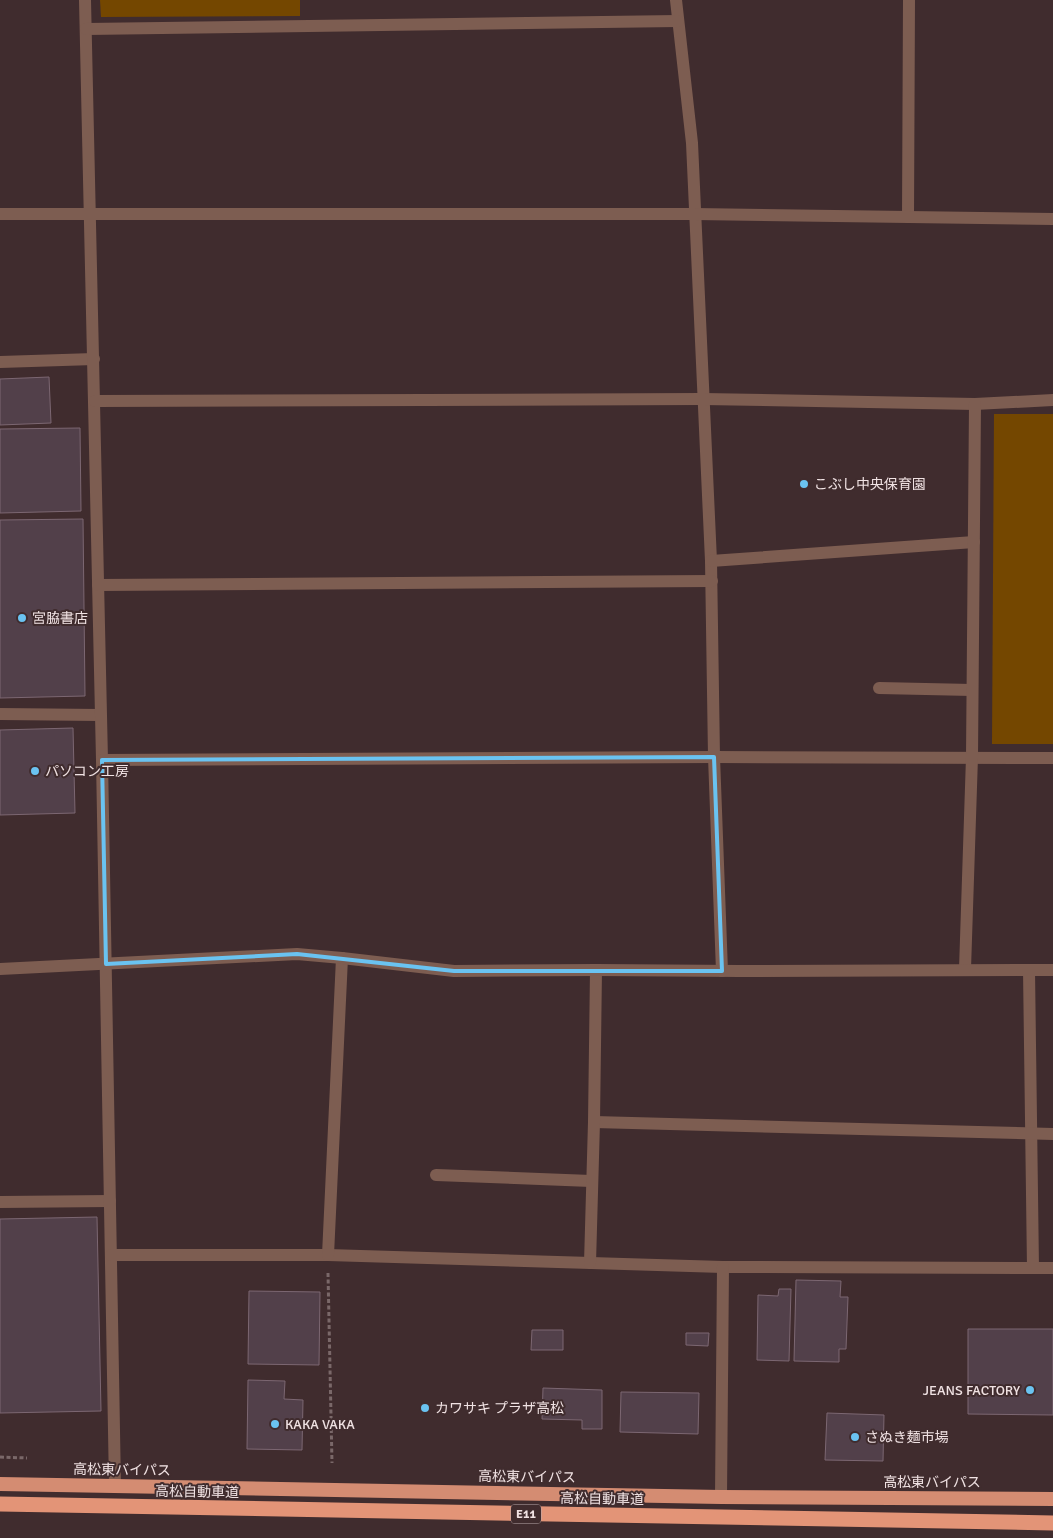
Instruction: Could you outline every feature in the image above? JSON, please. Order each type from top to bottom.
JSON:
[{"type":"highway","name":"高松東バイパス","points":[[0,1484],[721,1497],[1053,1499]]},
{"type":"highway","name":"高松自動車道","points":[[0,1504],[1053,1523]]},
{"type":"street","points":[[85,0],[95,401],[115,1486]]},
{"type":"street","points":[[676,0],[692,143],[712,581],[714,757],[722,970]]},
{"type":"street","points":[[908,217],[909,0]]},
{"type":"street","points":[[86,29],[678,21]]},
{"type":"street","points":[[0,214],[695,214],[1053,219]]},
{"type":"street","points":[[0,362],[94,359]]},
{"type":"street","points":[[95,401],[703,400],[975,404],[1053,400]]},
{"type":"street","points":[[964,970],[972,757],[975,404]]},
{"type":"street","points":[[711,561],[974,542]]},
{"type":"street","points":[[98,585],[712,581]]},
{"type":"street","points":[[878,688],[972,690]]},
{"type":"street","points":[[0,714],[100,715]]},
{"type":"street","points":[[102,760],[714,757],[1053,758]]},
{"type":"street","points":[[0,969],[297,954],[454,971],[1053,970]]},
{"type":"street","points":[[328,1255],[342,958]]},
{"type":"street","points":[[590,1263],[596,970]]},
{"type":"street","points":[[1029,970],[1033,1268]]},
{"type":"street","points":[[594,1122],[1053,1134]]},
{"type":"street","points":[[436,1176],[591,1181]]},
{"type":"street","points":[[0,1202],[110,1201]]},
{"type":"street","points":[[111,1255],[328,1255],[723,1267],[1053,1268]]},
{"type":"street","points":[[721,1497],[723,1267]]},
{"type":"path","points":[[328,1255],[332,1463]]},
{"type":"path","points":[[0,1457],[27,1458]]},
{"type":"highlighted area","points":[[714,757],[722,971],[454,971],[297,954],[106,964],[102,760]]},
{"type":"shaded area","points":[[100,0],[300,0],[300,16],[101,17]]},
{"type":"shaded area","points":[[994,414],[1053,414],[1053,744],[992,744]]},
{"type":"building","points":[[49,377],[51,423],[0,425],[0,379]]},
{"type":"building","points":[[80,428],[81,511],[0,513],[0,429]]},
{"type":"building","points":[[83,519],[85,696],[0,698],[0,520]]},
{"type":"building","points":[[73,728],[75,813],[0,815],[0,730]]},
{"type":"building","points":[[97,1217],[101,1411],[0,1413],[0,1219]]},
{"type":"building","points":[[796,1280],[841,1281],[840,1297],[848,1297],[846,1349],[839,1349],[839,1362],[794,1361]]},
{"type":"building","points":[[779,1289],[791,1289],[789,1361],[757,1360],[758,1295],[778,1296]]},
{"type":"building","points":[[249,1291],[320,1292],[319,1365],[248,1364]]},
{"type":"building","points":[[968,1329],[1053,1329],[1053,1415],[968,1414]]},
{"type":"building","points":[[532,1330],[563,1330],[563,1350],[531,1350]]},
{"type":"building","points":[[686,1333],[709,1333],[708,1346],[686,1345]]},
{"type":"building","name":"KAKA VAKA","points":[[248,1380],[285,1381],[284,1399],[303,1400],[302,1450],[247,1449]]},
{"type":"building","points":[[543,1388],[602,1390],[602,1429],[582,1429],[582,1420],[542,1419]]},
{"type":"building","points":[[621,1392],[699,1393],[698,1434],[620,1432]]},
{"type":"building","name":"さぬき麺市場","points":[[827,1413],[884,1415],[883,1461],[825,1460]]},
{"type":"place","name":"こぶし中央保育園","points":[[804,484]]},
{"type":"place","name":"宮脇書店","points":[[22,618]]},
{"type":"place","name":"パソコン工房","points":[[35,771]]},
{"type":"place","name":"JEANS FACTORY","points":[[1030,1390]]},
{"type":"place","name":"カワサキ プラザ高松","points":[[425,1408]]},
{"type":"place","name":"KAKA VAKA","points":[[275,1424]]},
{"type":"place","name":"さぬき麺市場","points":[[855,1437]]}]
